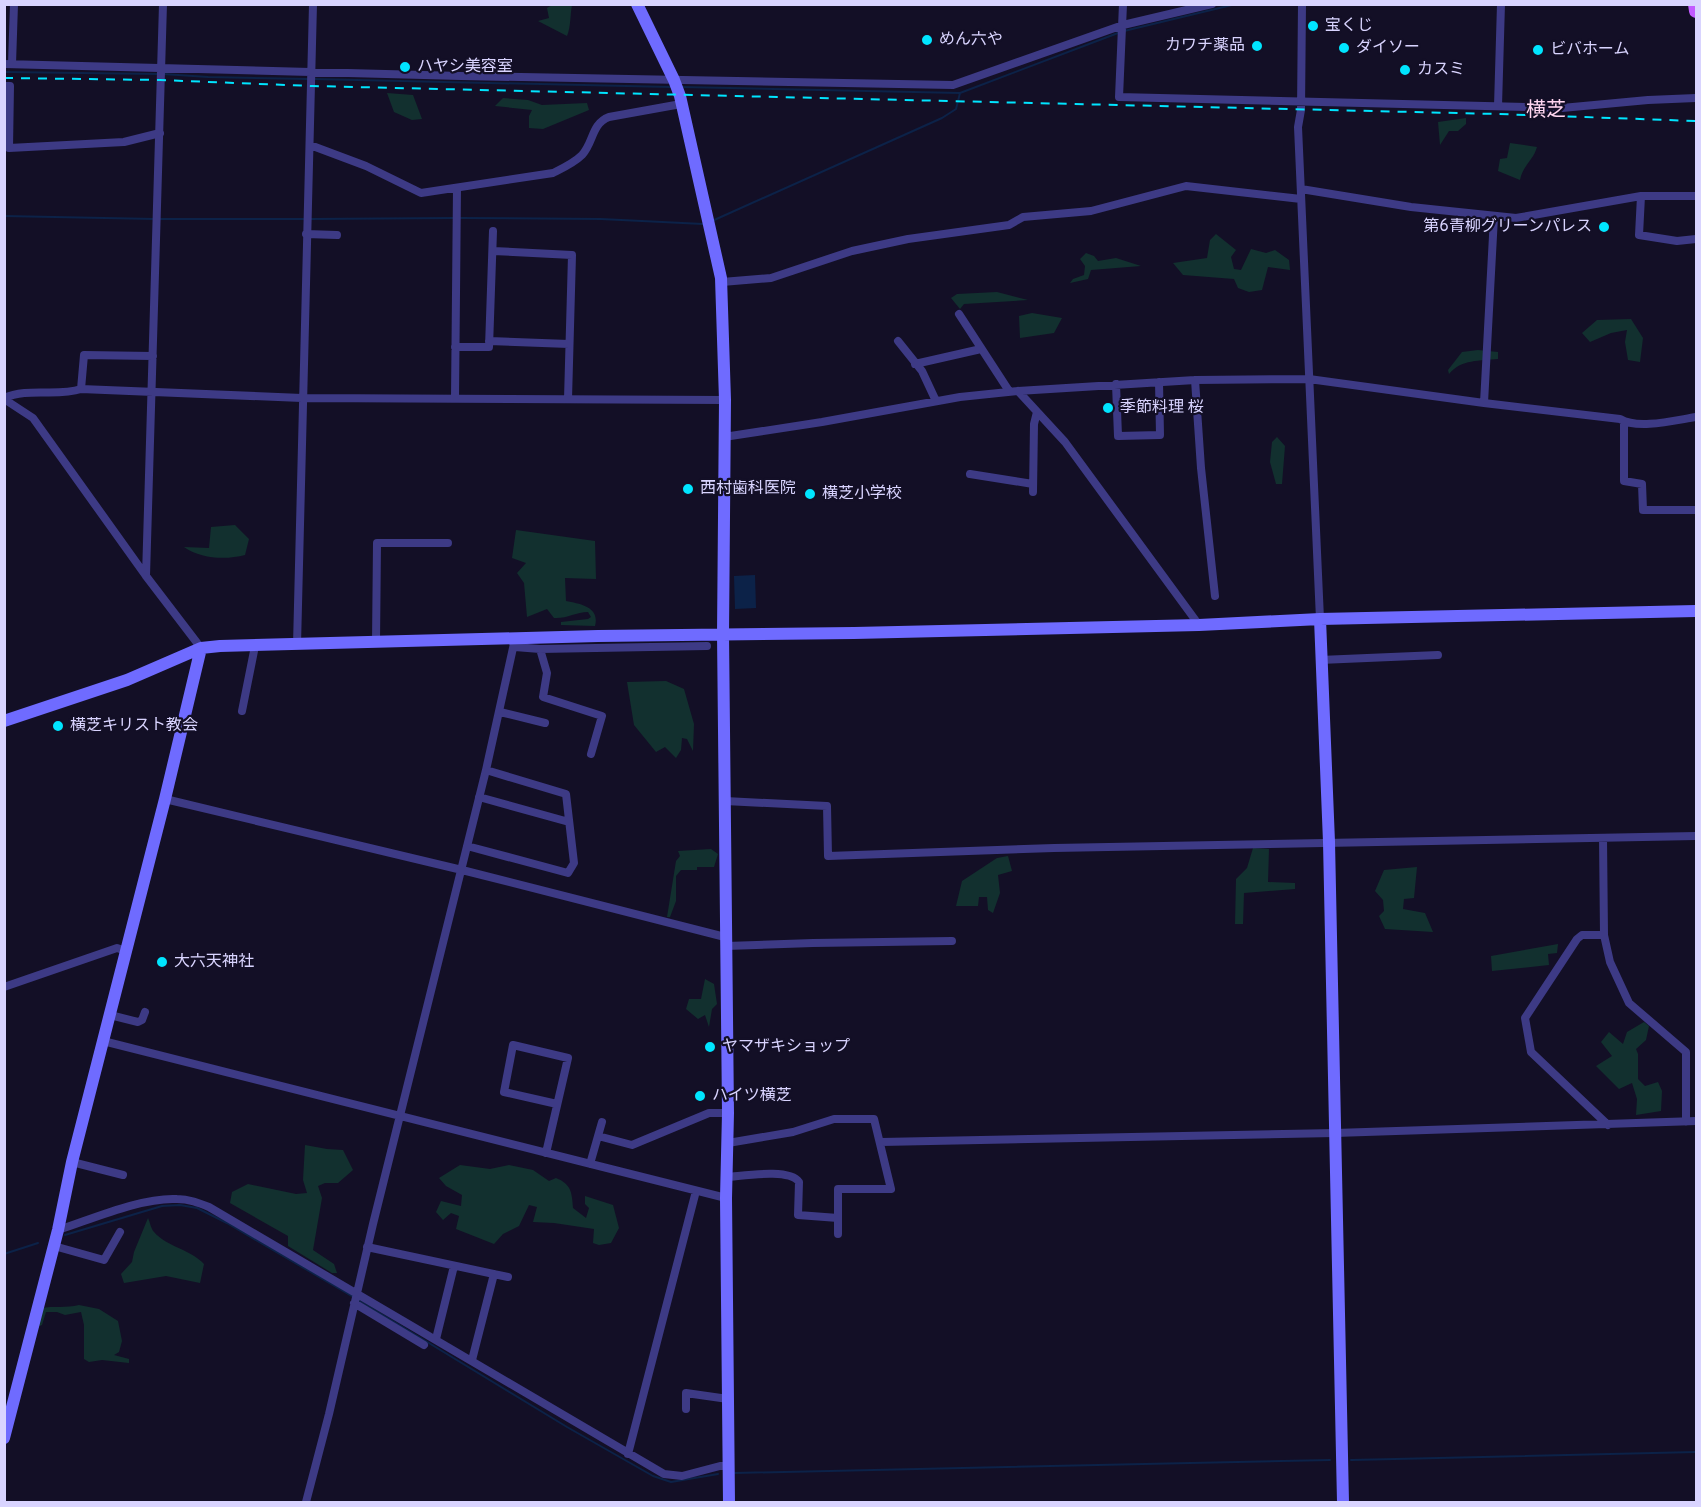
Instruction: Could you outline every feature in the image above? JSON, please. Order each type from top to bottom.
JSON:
[{"type":"main road","points":[[1695,4],[1696,11]]},
{"type":"street","points":[[14,4],[8,64],[160,71],[312,72],[677,89],[953,85],[1123,25],[1212,4]]},
{"type":"street","points":[[146,576],[163,4]]},
{"type":"street","points":[[297,645],[313,4]]},
{"type":"street","points":[[637,4],[677,89],[722,282],[725,400],[723,634],[729,1503]]},
{"type":"street","points":[[1123,4],[1119,97],[1562,108],[1696,98]]},
{"type":"street","points":[[1302,4],[1301,101],[1298,127],[1329,842],[1343,1503]]},
{"type":"street","points":[[1498,106],[1501,4]]},
{"type":"street","points":[[4,86],[10,86],[9,148],[124,142],[160,133]]},
{"type":"street","points":[[310,145],[366,166],[421,193],[458,188],[553,173],[568,166],[583,154],[595,128],[602,120],[677,89]]},
{"type":"street","points":[[722,282],[771,278],[852,251],[908,239],[1009,225],[1023,217],[1090,211],[1186,186],[1302,199]]},
{"type":"street","points":[[455,398],[458,188]]},
{"type":"street","points":[[1300,189],[1411,207],[1494,217],[1529,216],[1641,196],[1696,196]]},
{"type":"street","points":[[1641,196],[1639,235],[1677,241],[1696,239]]},
{"type":"street","points":[[1484,404],[1494,217]]},
{"type":"street","points":[[454,347],[489,347],[493,231]]},
{"type":"street","points":[[306,234],[337,235]]},
{"type":"street","points":[[493,251],[572,255],[568,399]]},
{"type":"street","points":[[959,314],[981,349],[1013,391],[1037,412],[1065,442],[1199,625]]},
{"type":"street","points":[[489,341],[569,344]]},
{"type":"street","points":[[898,341],[922,371],[936,401]]},
{"type":"street","points":[[915,364],[981,349]]},
{"type":"street","points":[[81,389],[84,355],[153,356]]},
{"type":"street","points":[[724,437],[936,401],[1013,391],[1195,380],[1309,379],[1484,404],[1620,419],[1624,422],[1654,423],[1696,417]]},
{"type":"street","points":[[1195,380],[1201,468],[1215,596]]},
{"type":"street","points":[[1116,384],[1118,435],[1161,435],[1159,382]]},
{"type":"street","points":[[201,648],[146,576],[33,418],[4,398],[14,393],[69,393],[81,389],[302,398],[725,400]]},
{"type":"street","points":[[970,474],[1033,488],[1034,424],[1037,412]]},
{"type":"street","points":[[1624,422],[1624,480],[1642,483],[1643,510],[1696,510]]},
{"type":"street","points":[[376,642],[377,543],[448,543]]},
{"type":"street","points":[[4,721],[127,680],[201,648],[376,642],[515,643],[723,634],[1199,625],[1320,619],[1696,611]]},
{"type":"street","points":[[515,643],[540,649],[706,646]]},
{"type":"street","points":[[306,1503],[399,1117],[462,870],[515,643]]},
{"type":"street","points":[[242,711],[255,646]]},
{"type":"street","points":[[4,1438],[58,1230],[72,1162],[165,799],[201,648]]},
{"type":"street","points":[[540,649],[547,673],[543,697],[602,716],[591,754]]},
{"type":"street","points":[[1320,660],[1438,655]]},
{"type":"street","points":[[500,712],[544,723]]},
{"type":"street","points":[[467,846],[568,873],[574,863],[566,794],[486,771]]},
{"type":"street","points":[[479,797],[569,822]]},
{"type":"street","points":[[165,799],[462,870],[725,942],[952,941]]},
{"type":"street","points":[[724,801],[827,806],[828,856],[1329,842],[1696,836]]},
{"type":"street","points":[[1603,838],[1604,935],[1610,963],[1629,1003],[1686,1052],[1686,1122]]},
{"type":"street","points":[[1604,935],[1582,935],[1577,939],[1525,1018],[1531,1052],[1608,1125]]},
{"type":"street","points":[[4,987],[117,948],[126,951]]},
{"type":"street","points":[[110,1015],[138,1022],[142,1020],[145,1012]]},
{"type":"street","points":[[104,1041],[726,1198]]},
{"type":"street","points":[[546,1153],[558,1104],[568,1058],[513,1045],[504,1092],[558,1104]]},
{"type":"street","points":[[598,1136],[632,1145],[709,1113],[728,1113]]},
{"type":"street","points":[[728,1143],[793,1132],[834,1119],[874,1119],[891,1189],[838,1189],[838,1234]]},
{"type":"street","points":[[881,1142],[1335,1133],[1696,1121]]},
{"type":"street","points":[[591,1164],[602,1122]]},
{"type":"street","points":[[72,1162],[123,1175]]},
{"type":"street","points":[[727,1177],[780,1174],[792,1176],[799,1182],[798,1215],[838,1218]]},
{"type":"street","points":[[628,1454],[696,1191]]},
{"type":"street","points":[[58,1230],[147,1202],[178,1199],[194,1201],[436,1339],[628,1454],[672,1476],[729,1466]]},
{"type":"street","points":[[54,1246],[104,1260],[120,1232]]},
{"type":"street","points":[[367,1247],[508,1277]]},
{"type":"street","points":[[436,1339],[454,1266]]},
{"type":"street","points":[[472,1360],[494,1274]]},
{"type":"street","points":[[354,1304],[424,1345]]},
{"type":"street","points":[[686,1409],[686,1393],[728,1399]]},
{"type":"green space","points":[[554,4],[572,5],[567,36],[538,21],[549,18],[547,8]]},
{"type":"green space","points":[[387,93],[413,95],[422,119],[412,120],[394,112]]},
{"type":"green space","points":[[503,98],[528,100],[542,105],[587,103],[589,110],[543,129],[529,128],[529,116],[532,110],[495,106]]},
{"type":"green space","points":[[1466,118],[1466,124],[1458,131],[1449,131],[1440,145],[1438,122]]},
{"type":"green space","points":[[1510,143],[1537,147],[1523,170],[1520,180],[1498,171],[1500,159],[1507,158]]},
{"type":"green space","points":[[1216,234],[1236,250],[1231,257],[1234,269],[1241,270],[1251,249],[1266,253],[1275,250],[1289,260],[1290,270],[1268,267],[1262,290],[1249,292],[1238,288],[1234,279],[1183,275],[1173,263],[1207,258],[1210,240]]},
{"type":"green space","points":[[1086,253],[1094,256],[1098,261],[1116,258],[1141,266],[1091,270],[1088,279],[1070,283],[1073,279],[1084,275],[1085,266],[1080,259]]},
{"type":"green space","points":[[997,292],[1028,300],[964,304],[960,309],[951,298],[957,294]]},
{"type":"green space","points":[[1032,313],[1062,318],[1054,333],[1020,338],[1019,316]]},
{"type":"green space","points":[[1631,319],[1643,338],[1640,362],[1628,360],[1625,342],[1627,330],[1611,333],[1590,342],[1582,333],[1597,320]]},
{"type":"green space","points":[[1478,350],[1498,352],[1498,359],[1465,363],[1449,374],[1448,370],[1462,352]]},
{"type":"green space","points":[[1277,437],[1285,446],[1282,484],[1276,484],[1270,462],[1272,442]]},
{"type":"green space","points":[[235,525],[249,539],[245,555],[230,558],[214,557],[198,554],[184,547],[209,548],[211,527]]},
{"type":"green space","points":[[516,530],[595,541],[596,579],[565,578],[566,601],[583,605],[592,611],[595,614],[595,626],[561,625],[561,622],[588,619],[591,617],[588,612],[554,618],[547,609],[527,617],[524,583],[517,573],[526,563],[512,558]]},
{"type":"green space","points":[[666,681],[684,689],[694,724],[693,751],[687,739],[682,738],[681,750],[676,758],[665,747],[656,752],[634,725],[627,682]]},
{"type":"green space","points":[[1253,848],[1269,849],[1268,882],[1295,883],[1295,889],[1244,893],[1243,924],[1235,924],[1236,879],[1247,868]]},
{"type":"green space","points":[[711,849],[718,854],[714,867],[681,870],[676,876],[676,901],[670,917],[667,917],[676,861],[680,856],[678,851]]},
{"type":"green space","points":[[1008,856],[1012,871],[998,875],[1000,893],[993,913],[988,910],[987,897],[979,897],[978,906],[956,906],[962,881],[997,858]]},
{"type":"green space","points":[[1417,867],[1414,898],[1404,899],[1403,909],[1425,913],[1433,932],[1385,929],[1379,916],[1384,911],[1383,900],[1375,891],[1384,870]]},
{"type":"green space","points":[[1558,944],[1557,953],[1548,954],[1549,965],[1492,971],[1491,956]]},
{"type":"green space","points":[[705,979],[714,984],[717,1004],[712,1009],[709,1027],[705,1015],[698,1019],[686,1009],[689,999],[701,999]]},
{"type":"green space","points":[[1644,1022],[1649,1026],[1646,1040],[1636,1049],[1638,1079],[1645,1086],[1658,1082],[1662,1091],[1661,1111],[1636,1115],[1637,1099],[1632,1083],[1619,1089],[1596,1066],[1612,1056],[1601,1042],[1609,1032],[1623,1044],[1627,1032]]},
{"type":"green space","points":[[305,1145],[343,1150],[353,1170],[338,1183],[325,1183],[318,1186],[322,1198],[313,1250],[334,1264],[337,1273],[332,1273],[288,1246],[288,1236],[230,1203],[232,1192],[248,1184],[296,1194],[307,1193],[303,1180]]},
{"type":"green space","points":[[460,1165],[490,1169],[509,1165],[533,1170],[549,1181],[556,1178],[568,1186],[573,1208],[586,1218],[589,1208],[585,1204],[585,1196],[613,1205],[619,1228],[611,1243],[599,1245],[593,1243],[594,1229],[533,1222],[537,1207],[529,1205],[519,1226],[503,1234],[494,1244],[456,1229],[459,1216],[451,1213],[443,1220],[436,1212],[441,1201],[461,1206],[462,1195],[446,1186],[439,1178]]},
{"type":"green space","points":[[148,1218],[153,1231],[159,1237],[204,1264],[200,1283],[166,1276],[124,1283],[121,1274],[132,1262]]},
{"type":"green space","points":[[79,1305],[99,1309],[118,1321],[122,1341],[119,1352],[114,1355],[129,1359],[129,1363],[102,1360],[89,1362],[84,1359],[84,1325],[81,1312],[65,1315],[46,1312],[42,1325],[37,1327],[41,1308]]},
{"type":"water","points":[[755,575],[756,608],[735,609],[734,576]]},
{"type":"waterway","points":[[1124,31],[1236,4]]},
{"type":"waterway","points":[[682,87],[960,93],[1118,33]]},
{"type":"waterway","points":[[4,72],[158,74]]},
{"type":"waterway","points":[[163,74],[307,79]]},
{"type":"waterway","points":[[313,79],[670,87]]},
{"type":"waterway","points":[[712,221],[942,118],[956,109],[960,93]]},
{"type":"waterway","points":[[4,216],[155,219]]},
{"type":"waterway","points":[[310,219],[455,218]]},
{"type":"waterway","points":[[460,218],[601,219],[703,224]]},
{"type":"waterway","points":[[160,219],[305,219]]},
{"type":"waterway","points":[[65,1235],[162,1206],[180,1205],[197,1208],[350,1295],[567,1427],[653,1476],[671,1482],[718,1474]]},
{"type":"waterway","points":[[4,1254],[38,1243]]},
{"type":"waterway","points":[[1351,1460],[1696,1452]]},
{"type":"waterway","points":[[735,1473],[1330,1460]]},
{"type":"railway","points":[[4,78],[1498,114],[1696,121]]},
{"type":"place","name":"宝くじ","points":[[1313,26]]},
{"type":"place","name":"めん六や","points":[[927,40]]},
{"type":"place","name":"カワチ薬品","points":[[1257,46]]},
{"type":"place","name":"ダイソー","points":[[1344,48]]},
{"type":"place","name":"ビバホーム","points":[[1538,50]]},
{"type":"place","name":"ハヤシ美容室","points":[[405,67]]},
{"type":"place","name":"カスミ","points":[[1405,70]]},
{"type":"place","name":"第6青柳グリーンパレス","points":[[1604,227]]},
{"type":"place","name":"季節料理 桜","points":[[1108,408]]},
{"type":"place","name":"西村歯科医院","points":[[688,489]]},
{"type":"place","name":"横芝小学校","points":[[810,494]]},
{"type":"place","name":"横芝キリスト教会","points":[[58,726]]},
{"type":"place","name":"大六天神社","points":[[162,962]]},
{"type":"place","name":"ヤマザキショップ","points":[[710,1047]]},
{"type":"place","name":"ハイツ横芝","points":[[700,1096]]},
{"type":"district","name":"横芝","points":[[1546,111]]}]
